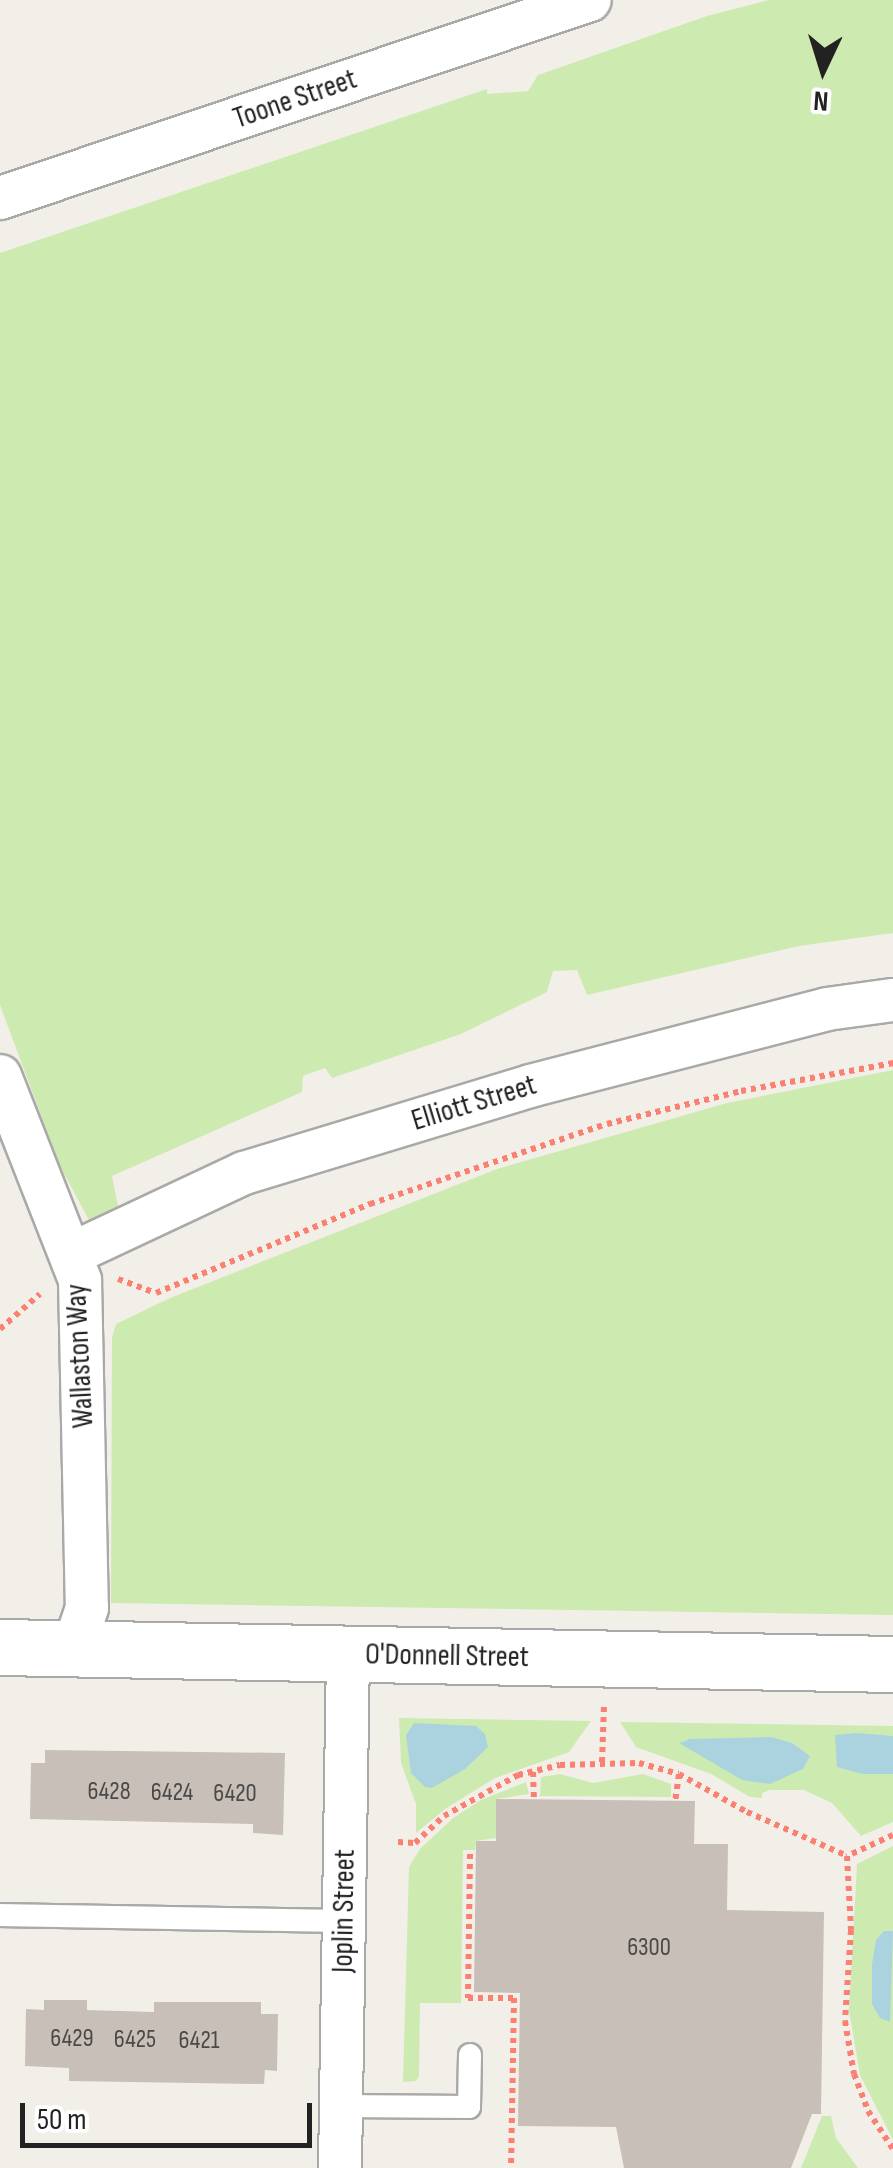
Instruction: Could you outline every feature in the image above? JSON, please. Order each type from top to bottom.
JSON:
[{"type":"street","name":"Toone Street","points":[[0,198],[590,0]]},
{"type":"street","name":"Elliott Street","points":[[73,1259],[263,1168],[548,1081],[827,1009],[893,1000]]},
{"type":"street","name":"Wallaston Way","points":[[0,1076],[80,1280],[87,1608],[73,1649]]},
{"type":"street","name":"O'Donnell Street","points":[[0,1647],[893,1664]]},
{"type":"street","name":"Joplin Street","points":[[340,2168],[348,1654]]},
{"type":"lane","points":[[0,1915],[344,1921]]},
{"type":"lane","points":[[341,2106],[469,2107],[470,2055]]},
{"type":"path","points":[[73,1259],[156,1293],[370,1204],[606,1124],[741,1091],[893,1063]]},
{"type":"path","points":[[602,1762],[605,1694]]},
{"type":"path","points":[[398,1842],[416,1843],[477,1795],[532,1772],[602,1762],[639,1763],[679,1774],[747,1812],[847,1856],[893,1835]]},
{"type":"path","points":[[532,1772],[534,1799]]},
{"type":"path","points":[[675,1802],[679,1774]]},
{"type":"path","points":[[470,1854],[468,1998],[514,1998],[511,2168]]},
{"type":"path","points":[[847,1856],[851,1930],[845,1981],[848,2046],[868,2111],[893,2149]]},
{"type":"green space","points":[[769,0],[893,0],[893,933],[799,946],[587,995],[577,970],[553,971],[547,992],[461,1034],[332,1078],[325,1068],[303,1076],[302,1092],[112,1176],[118,1206],[108,1217],[90,1222],[59,1164],[0,1005],[0,253],[487,89],[487,94],[528,91],[538,75],[707,16]]},
{"type":"green space","points":[[893,1070],[893,1615],[111,1603],[112,1337],[116,1324],[170,1298],[497,1169],[727,1103]]},
{"type":"green space","points":[[399,1718],[591,1721],[569,1752],[495,1778],[445,1809],[416,1833],[416,1804],[401,1763]]},
{"type":"green space","points":[[620,1722],[893,1726],[893,1822],[861,1836],[832,1803],[804,1790],[770,1790],[762,1793],[762,1798],[750,1797],[711,1774],[636,1747]]},
{"type":"green space","points":[[560,1774],[593,1783],[643,1774],[671,1784],[671,1797],[540,1796],[541,1777]]},
{"type":"green space","points":[[526,1782],[529,1794],[496,1799],[496,1838],[476,1841],[475,1850],[463,1850],[461,2003],[420,2003],[419,2076],[416,2081],[403,2082],[409,1867],[420,1849],[453,1818],[481,1800]]},
{"type":"green space","points":[[893,1846],[893,2140],[860,2075],[849,2010],[857,1864]]},
{"type":"green space","points":[[822,2116],[831,2116],[836,2138],[858,2168],[801,2168]]},
{"type":"water","points":[[414,1723],[476,1726],[485,1734],[488,1747],[465,1769],[432,1788],[425,1787],[411,1773],[406,1735]]},
{"type":"water","points":[[835,1735],[893,1736],[893,1774],[862,1774],[837,1767]]},
{"type":"water","points":[[771,1737],[792,1743],[810,1756],[803,1769],[770,1784],[742,1780],[679,1743],[690,1739]]},
{"type":"water","points":[[884,1931],[893,1931],[890,2022],[880,2018],[872,2004],[872,1964],[876,1940]]},
{"type":"building","points":[[45,1750],[285,1753],[283,1835],[253,1833],[253,1824],[30,1819],[31,1763],[45,1763]]},
{"type":"building","points":[[496,1799],[695,1801],[694,1844],[728,1844],[727,1910],[824,1912],[821,2114],[812,2114],[791,2168],[624,2168],[616,2127],[518,2126],[520,1993],[474,1992],[476,1841],[496,1841]]},
{"type":"building","points":[[44,2000],[87,2000],[87,2010],[154,2012],[154,2002],[261,2002],[261,2014],[278,2014],[277,2071],[265,2070],[264,2084],[69,2081],[69,2068],[25,2066],[26,2009],[44,2010]]}]
